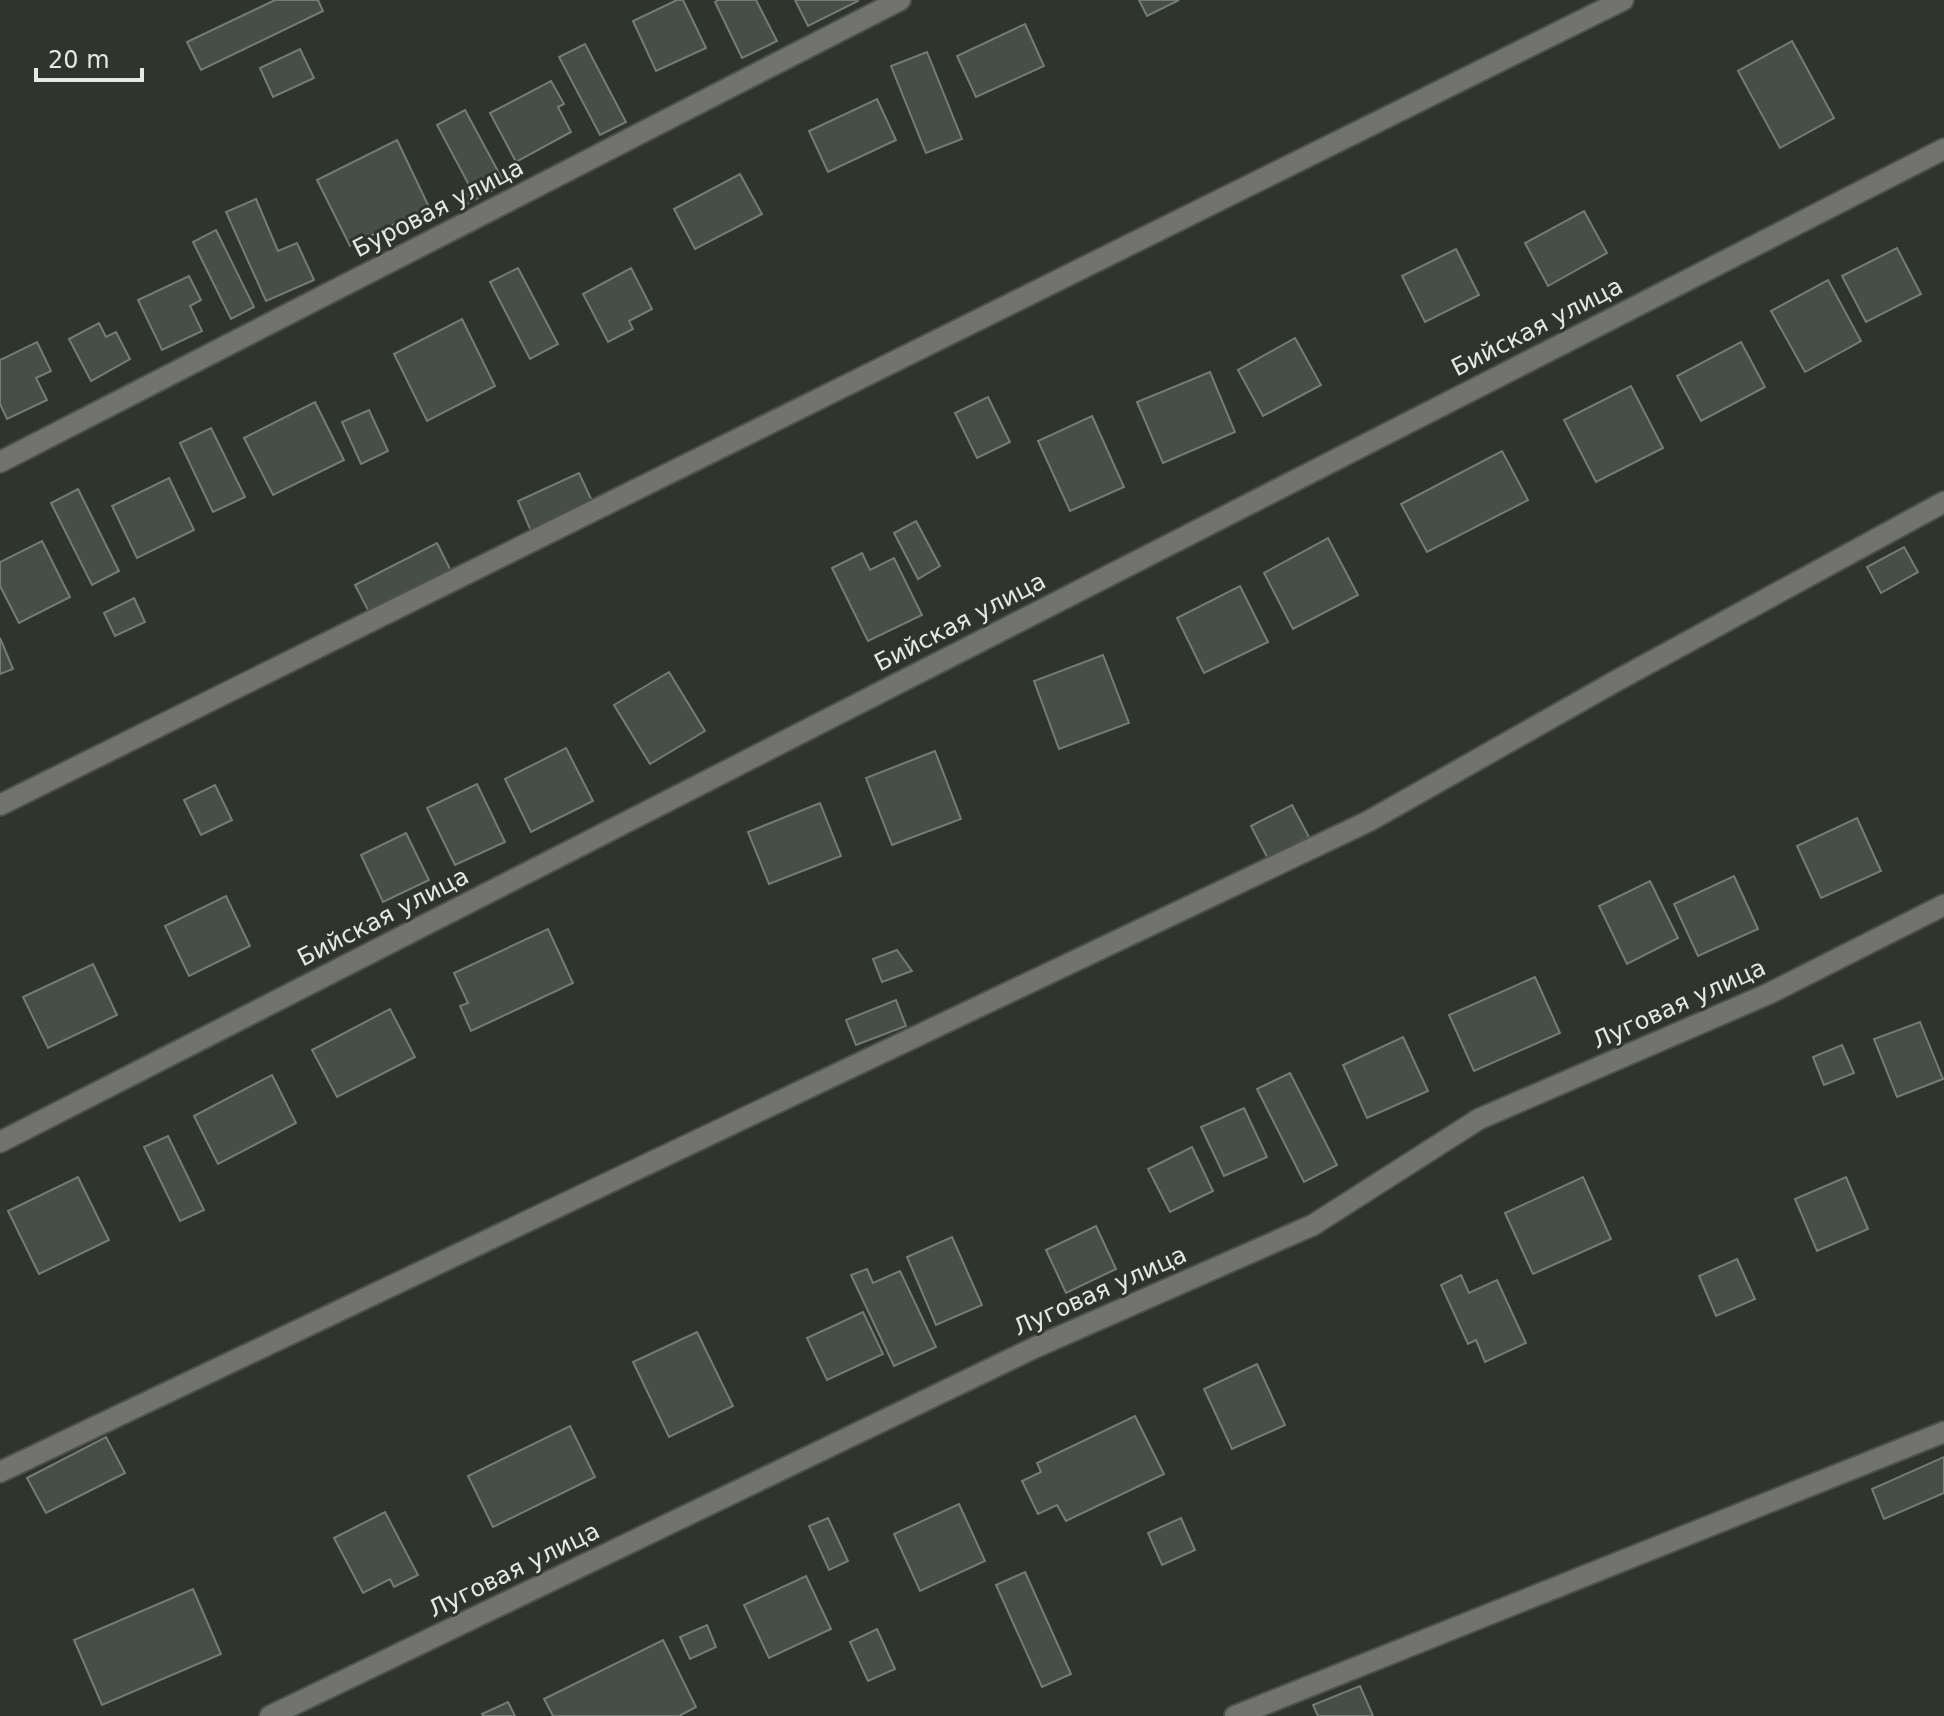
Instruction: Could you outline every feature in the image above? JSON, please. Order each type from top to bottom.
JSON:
[{"type":"street","name":"Буровая улица","points":[[0,462],[900,0]]},
{"type":"street","points":[[0,805],[1623,0]]},
{"type":"street","name":"Бийская улица","points":[[0,1142],[1944,149]]},
{"type":"street","points":[[0,1472],[1369,821],[1629,674],[1944,502]]},
{"type":"street","name":"Луговая улица","points":[[270,1716],[305,1708],[1036,1347],[1313,1225],[1479,1119],[1768,994],[1944,905]]},
{"type":"street","points":[[1235,1716],[1944,1432]]},
{"type":"building","points":[[275,0],[318,0],[323,11],[201,70],[187,42]]},
{"type":"building","points":[[683,0],[706,48],[656,71],[633,21]]},
{"type":"building","points":[[756,0],[777,41],[742,58],[715,2]]},
{"type":"building","points":[[795,0],[857,0],[858,1],[808,26]]},
{"type":"building","points":[[1139,0],[1179,0],[1147,16]]},
{"type":"building","points":[[1025,24],[1044,66],[976,97],[957,56]]},
{"type":"building","points":[[1792,41],[1834,118],[1780,148],[1738,71]]},
{"type":"building","points":[[585,44],[626,122],[600,135],[559,57]]},
{"type":"building","points":[[300,49],[314,78],[273,97],[260,68]]},
{"type":"building","points":[[927,52],[962,139],[926,153],[891,66]]},
{"type":"building","points":[[551,81],[564,104],[558,107],[571,132],[516,162],[490,113]]},
{"type":"building","points":[[877,99],[896,140],[828,172],[809,131]]},
{"type":"building","points":[[465,110],[505,184],[467,204],[460,190],[469,185],[437,125]]},
{"type":"building","points":[[397,140],[429,207],[350,246],[317,180]]},
{"type":"building","points":[[740,174],[762,214],[695,249],[674,209]]},
{"type":"building","points":[[256,199],[278,251],[297,243],[314,280],[266,301],[226,212]]},
{"type":"building","points":[[1584,211],[1607,253],[1548,286],[1525,243]]},
{"type":"building","points":[[216,230],[254,307],[231,319],[193,242]]},
{"type":"building","points":[[1897,248],[1921,294],[1866,322],[1842,276]]},
{"type":"building","points":[[1456,249],[1479,295],[1425,322],[1402,276]]},
{"type":"building","points":[[518,268],[558,344],[530,359],[490,282]]},
{"type":"building","points":[[631,268],[652,309],[629,321],[633,329],[608,342],[583,294]]},
{"type":"building","points":[[189,276],[201,300],[190,306],[202,331],[162,350],[138,300]]},
{"type":"building","points":[[1828,280],[1861,341],[1805,372],[1771,311]]},
{"type":"building","points":[[462,319],[495,386],[427,421],[394,354]]},
{"type":"building","points":[[99,323],[106,337],[116,332],[130,359],[91,381],[69,339]]},
{"type":"building","points":[[1295,338],[1321,385],[1263,416],[1238,370]]},
{"type":"building","points":[[37,342],[51,371],[36,378],[47,400],[7,419],[0,404],[0,360]]},
{"type":"building","points":[[1741,342],[1765,387],[1701,421],[1677,376]]},
{"type":"building","points":[[1210,372],[1235,432],[1163,463],[1137,402]]},
{"type":"building","points":[[1631,386],[1663,448],[1596,482],[1564,420]]},
{"type":"building","points":[[988,397],[1010,442],[977,458],[955,413]]},
{"type":"building","points":[[315,402],[344,460],[273,495],[244,438]]},
{"type":"building","points":[[369,410],[388,451],[361,464],[342,422]]},
{"type":"building","points":[[1092,416],[1124,487],[1070,511],[1038,441]]},
{"type":"building","points":[[211,428],[245,497],[213,512],[180,443]]},
{"type":"building","points":[[1502,451],[1528,500],[1427,552],[1401,504]]},
{"type":"building","points":[[579,473],[593,503],[531,531],[518,501]]},
{"type":"building","points":[[169,478],[194,530],[137,558],[112,506]]},
{"type":"building","points":[[78,489],[119,571],[92,585],[51,503]]},
{"type":"building","points":[[916,521],[940,566],[918,579],[894,533]]},
{"type":"building","points":[[1328,538],[1358,595],[1293,629],[1264,573]]},
{"type":"building","points":[[42,541],[70,597],[19,623],[0,586],[0,562]]},
{"type":"building","points":[[437,543],[452,573],[370,614],[355,585]]},
{"type":"building","points":[[1904,547],[1918,572],[1881,593],[1867,567]]},
{"type":"building","points":[[862,553],[870,570],[894,558],[922,615],[868,641],[832,568]]},
{"type":"building","points":[[1240,586],[1268,642],[1204,673],[1177,618]]},
{"type":"building","points":[[134,598],[145,622],[115,636],[104,613]]},
{"type":"building","points":[[0,638],[13,669],[0,674]]},
{"type":"building","points":[[1103,655],[1129,723],[1059,749],[1034,681]]},
{"type":"building","points":[[669,672],[705,731],[650,764],[614,705]]},
{"type":"building","points":[[566,748],[593,801],[531,832],[505,779]]},
{"type":"building","points":[[935,751],[961,819],[892,845],[866,778]]},
{"type":"building","points":[[477,784],[505,842],[455,865],[427,808]]},
{"type":"building","points":[[215,785],[232,820],[201,835],[184,800]]},
{"type":"building","points":[[820,803],[841,856],[769,884],[748,832]]},
{"type":"building","points":[[1292,805],[1309,837],[1268,859],[1251,826]]},
{"type":"building","points":[[1857,818],[1881,871],[1821,898],[1797,846]]},
{"type":"building","points":[[406,833],[429,880],[383,902],[361,855]]},
{"type":"building","points":[[1734,876],[1758,929],[1698,956],[1674,904]]},
{"type":"building","points":[[1650,881],[1678,938],[1627,964],[1599,906]]},
{"type":"building","points":[[226,896],[250,946],[189,976],[165,926]]},
{"type":"building","points":[[548,929],[573,983],[471,1031],[460,1006],[468,1003],[454,973]]},
{"type":"building","points":[[897,950],[912,971],[882,982],[873,959]]},
{"type":"building","points":[[93,964],[117,1015],[48,1048],[23,997]]},
{"type":"building","points":[[1535,977],[1560,1033],[1474,1071],[1449,1015]]},
{"type":"building","points":[[896,1000],[906,1026],[856,1045],[846,1020]]},
{"type":"building","points":[[390,1009],[415,1057],[337,1097],[312,1050]]},
{"type":"building","points":[[1920,1022],[1943,1079],[1897,1097],[1874,1039]]},
{"type":"building","points":[[1403,1037],[1428,1091],[1367,1118],[1343,1065]]},
{"type":"building","points":[[1842,1045],[1854,1073],[1824,1085],[1813,1057]]},
{"type":"building","points":[[1290,1073],[1337,1165],[1304,1182],[1257,1089]]},
{"type":"building","points":[[272,1075],[296,1123],[218,1164],[194,1116]]},
{"type":"building","points":[[1244,1108],[1267,1157],[1224,1176],[1201,1127]]},
{"type":"building","points":[[168,1136],[204,1210],[180,1221],[144,1147]]},
{"type":"building","points":[[1192,1147],[1213,1191],[1170,1212],[1148,1169]]},
{"type":"building","points":[[78,1177],[109,1240],[39,1274],[8,1211]]},
{"type":"building","points":[[1583,1177],[1611,1239],[1533,1274],[1505,1213]]},
{"type":"building","points":[[1846,1177],[1868,1229],[1817,1251],[1795,1199]]},
{"type":"building","points":[[1096,1226],[1116,1269],[1066,1293],[1046,1250]]},
{"type":"building","points":[[952,1237],[982,1305],[936,1325],[907,1257]]},
{"type":"building","points":[[1737,1259],[1755,1299],[1716,1316],[1699,1276]]},
{"type":"building","points":[[867,1269],[873,1283],[900,1271],[936,1347],[894,1366],[851,1275]]},
{"type":"building","points":[[1461,1275],[1469,1293],[1497,1280],[1526,1343],[1485,1362],[1476,1340],[1468,1344],[1441,1285]]},
{"type":"building","points":[[863,1312],[883,1354],[827,1380],[807,1338]]},
{"type":"building","points":[[697,1332],[733,1406],[669,1437],[633,1362]]},
{"type":"building","points":[[1257,1364],[1285,1425],[1232,1449],[1204,1389]]},
{"type":"building","points":[[1135,1416],[1164,1474],[1066,1521],[1057,1505],[1038,1514],[1022,1481],[1041,1472],[1037,1463]]},
{"type":"building","points":[[570,1426],[595,1477],[493,1527],[468,1476]]},
{"type":"building","points":[[106,1437],[125,1473],[46,1513],[27,1478]]},
{"type":"building","points":[[1944,1457],[1944,1493],[1884,1519],[1872,1489]]},
{"type":"building","points":[[959,1504],[985,1561],[920,1591],[894,1534]]},
{"type":"building","points":[[385,1512],[418,1575],[394,1587],[390,1579],[363,1593],[334,1538]]},
{"type":"building","points":[[828,1518],[848,1561],[829,1570],[809,1526]]},
{"type":"building","points":[[1181,1518],[1195,1550],[1162,1565],[1148,1533]]},
{"type":"building","points":[[1025,1572],[1071,1674],[1042,1687],[996,1585]]},
{"type":"building","points":[[806,1576],[831,1629],[769,1658],[744,1605]]},
{"type":"building","points":[[193,1589],[221,1654],[102,1705],[74,1640]]},
{"type":"building","points":[[707,1625],[716,1647],[690,1659],[680,1637]]},
{"type":"building","points":[[877,1629],[895,1669],[868,1681],[850,1642]]},
{"type":"building","points":[[663,1640],[696,1707],[679,1716],[553,1716],[544,1699]]},
{"type":"building","points":[[1360,1686],[1373,1716],[1318,1716],[1313,1705]]},
{"type":"building","points":[[508,1702],[515,1716],[483,1716],[482,1714]]}]
